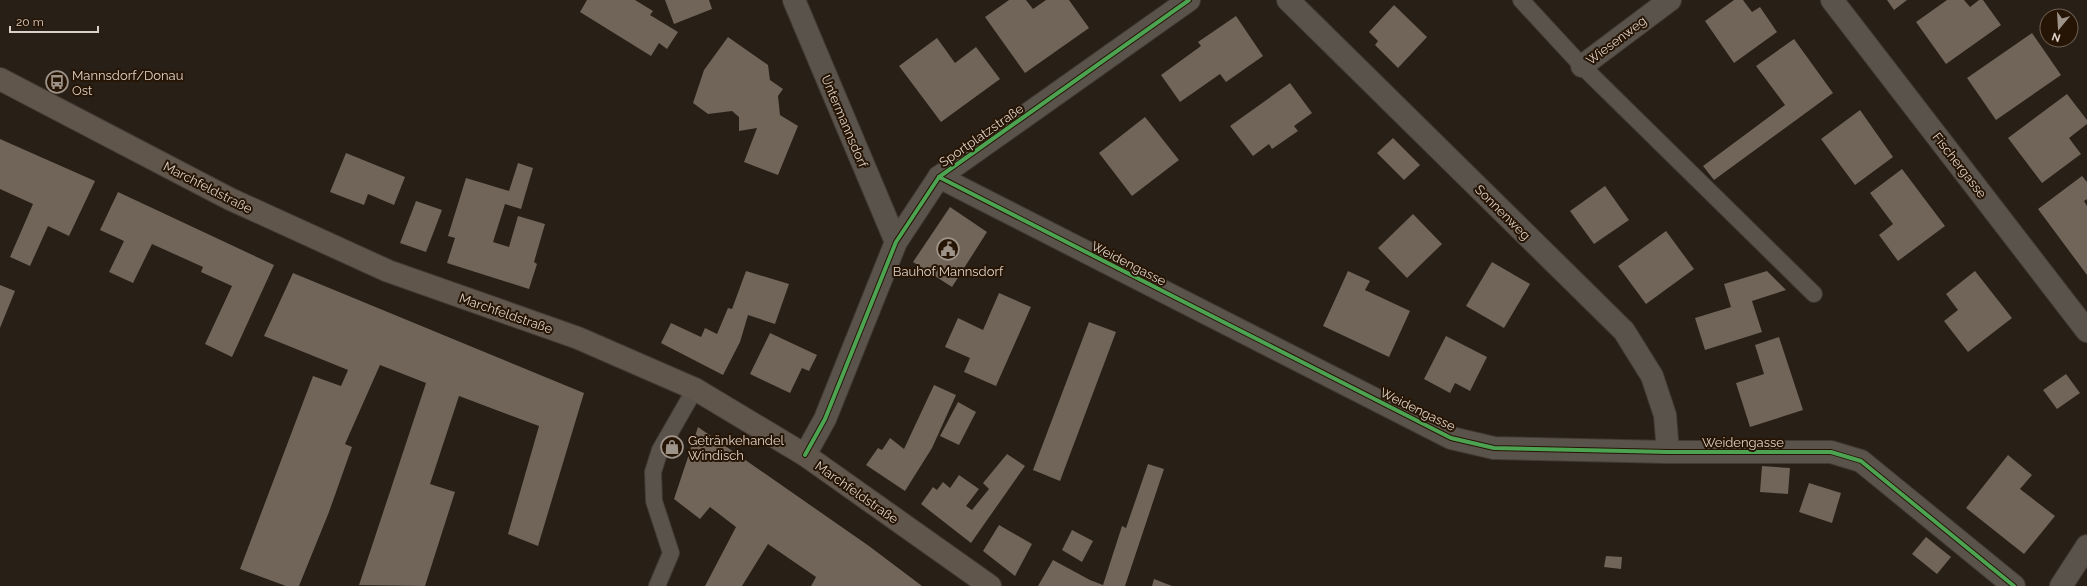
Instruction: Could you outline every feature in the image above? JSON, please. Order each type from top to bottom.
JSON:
[{"type":"main road","name":"Marchfeldstraße","points":[[0,79],[230,199],[388,271],[578,338],[695,389],[805,455],[990,586]]},
{"type":"street","name":"Untermannsdorf","points":[[794,0],[896,242]]},
{"type":"street","name":"Sportplatzstraße","points":[[805,455],[826,419],[896,242],[939,177],[1189,0]]},
{"type":"street","name":"Sonnenweg","points":[[1288,0],[1624,331],[1652,376],[1666,415],[1668,452]]},
{"type":"street","name":"Wiesenweg","points":[[1582,66],[1670,0]]},
{"type":"street","name":"Fischergasse","points":[[1832,0],[2087,331]]},
{"type":"street","name":"Weidengasse","points":[[939,177],[1451,438],[1494,448],[1668,452],[1831,452],[1861,461],[2014,586]]},
{"type":"street","points":[[2061,586],[2087,546]]},
{"type":"lane","points":[[1521,0],[1582,66],[1814,294]]},
{"type":"lane","points":[[657,586],[670,553],[654,501],[653,472],[660,450],[695,389]]},
{"type":"building","points":[[587,0],[635,0],[653,11],[650,15],[678,32],[667,49],[659,43],[651,56],[580,12]]},
{"type":"building","points":[[665,0],[709,0],[712,9],[674,24]]},
{"type":"building","points":[[1009,0],[1026,0],[1033,9],[1046,0],[1069,0],[1089,28],[1025,73],[985,17]]},
{"type":"building","points":[[1734,0],[1743,0],[1752,12],[1760,7],[1777,32],[1734,63],[1705,21]]},
{"type":"building","points":[[1887,0],[1907,0],[1894,10]]},
{"type":"building","points":[[1947,0],[1964,0],[1970,7],[1979,0],[1983,0],[2001,25],[1946,64],[1916,22]]},
{"type":"building","points":[[1394,5],[1427,37],[1398,68],[1375,45],[1378,41],[1369,32]]},
{"type":"building","points":[[1236,16],[1263,56],[1226,82],[1220,74],[1180,102],[1161,75],[1201,46],[1198,42]]},
{"type":"building","points":[[2032,33],[2039,43],[2039,48],[2042,48],[2061,75],[1996,120],[1967,78]]},
{"type":"building","points":[[728,37],[768,65],[770,80],[783,89],[778,96],[780,115],[798,126],[778,175],[744,162],[757,128],[739,131],[739,117],[732,111],[708,114],[693,103],[704,70]]},
{"type":"building","points":[[937,38],[955,63],[976,47],[1000,79],[941,122],[899,66]]},
{"type":"building","points":[[1794,39],[1833,93],[1714,180],[1703,166],[1785,105],[1756,66]]},
{"type":"building","points":[[1290,83],[1312,113],[1294,126],[1298,131],[1272,149],[1269,144],[1253,156],[1230,126]]},
{"type":"building","points":[[2067,94],[2087,120],[2087,124],[2069,138],[2081,154],[2042,183],[2008,138]]},
{"type":"building","points":[[1860,110],[1893,157],[1855,185],[1821,139]]},
{"type":"building","points":[[1145,117],[1179,160],[1132,196],[1099,153]]},
{"type":"building","points":[[1393,138],[1420,165],[1404,180],[1377,153]]},
{"type":"building","points":[[0,139],[95,181],[69,236],[48,226],[30,266],[10,257],[33,204],[0,189]]},
{"type":"building","points":[[346,153],[405,177],[394,205],[368,194],[364,205],[330,192]]},
{"type":"building","points":[[518,163],[533,168],[521,209],[505,204],[493,242],[509,247],[518,216],[545,224],[534,262],[537,264],[529,289],[447,263],[455,238],[448,236],[466,178],[509,191]]},
{"type":"building","points":[[1902,169],[1945,226],[1898,261],[1879,235],[1893,224],[1870,193]]},
{"type":"building","points":[[2082,176],[2087,182],[2087,199],[2084,201],[2087,206],[2087,275],[2038,209]]},
{"type":"building","points":[[1605,186],[1629,220],[1594,244],[1570,211]]},
{"type":"building","points":[[118,192],[274,265],[232,357],[205,344],[232,286],[201,272],[203,267],[152,244],[133,283],[109,272],[124,241],[100,230]]},
{"type":"building","points":[[416,201],[442,210],[426,252],[400,243]]},
{"type":"building","points":[[950,207],[987,232],[952,287],[913,262]]},
{"type":"building","points":[[1413,214],[1442,244],[1407,278],[1378,248]]},
{"type":"building","points":[[1666,231],[1694,269],[1646,304],[1618,266]]},
{"type":"building","points":[[1492,262],[1530,284],[1504,328],[1466,306]]},
{"type":"building","points":[[746,271],[789,284],[775,324],[748,315],[740,342],[723,375],[661,343],[671,323],[701,337],[705,328],[717,334],[728,308],[732,309]]},
{"type":"building","points":[[1348,271],[1370,281],[1365,290],[1410,311],[1389,357],[1323,326]]},
{"type":"building","points":[[1767,271],[1786,290],[1752,301],[1762,332],[1705,350],[1695,318],[1731,307],[1724,284]]},
{"type":"building","points":[[1975,271],[2012,318],[1968,352],[1944,321],[1958,310],[1946,294]]},
{"type":"building","points":[[293,273],[584,393],[538,546],[508,534],[539,426],[459,396],[430,484],[455,492],[425,586],[359,585],[426,383],[380,365],[345,444],[352,447],[329,512],[299,586],[286,586],[240,569],[313,376],[341,386],[348,370],[264,336]]},
{"type":"building","points":[[0,285],[15,291],[0,328]]},
{"type":"building","points":[[999,293],[1031,307],[996,386],[964,372],[970,358],[945,347],[958,318],[983,330]]},
{"type":"building","points":[[1089,322],[1116,332],[1060,481],[1033,470]]},
{"type":"building","points":[[770,333],[817,355],[809,371],[802,368],[790,393],[750,374]]},
{"type":"building","points":[[1446,336],[1487,357],[1470,391],[1455,383],[1450,393],[1424,379]]},
{"type":"building","points":[[1779,337],[1803,410],[1750,427],[1736,383],[1764,374],[1755,345]]},
{"type":"building","points":[[2066,374],[2080,393],[2057,409],[2043,390]]},
{"type":"building","points":[[934,385],[956,395],[932,448],[905,491],[866,465],[878,448],[882,450],[890,438],[904,449]]},
{"type":"building","points":[[958,402],[976,412],[959,445],[940,436]]},
{"type":"building","points":[[698,427],[869,546],[922,586],[811,586],[816,577],[768,544],[742,586],[705,586],[736,527],[710,507],[700,519],[674,499]]},
{"type":"building","points":[[1007,454],[1025,466],[971,543],[921,504],[933,487],[937,490],[943,482],[950,488],[959,475],[979,489],[966,506],[972,510],[989,489],[983,483]]},
{"type":"building","points":[[2008,455],[2032,475],[2020,489],[2055,516],[2024,554],[1966,508]]},
{"type":"building","points":[[1148,464],[1164,469],[1125,586],[1038,586],[1053,560],[1090,580],[1103,585],[1122,526],[1126,528]]},
{"type":"building","points":[[1762,466],[1790,468],[1788,494],[1760,492]]},
{"type":"building","points":[[1809,483],[1841,493],[1832,523],[1799,512]]},
{"type":"building","points":[[999,525],[1032,544],[1015,576],[983,551]]},
{"type":"building","points":[[1072,530],[1093,541],[1082,562],[1062,550]]},
{"type":"building","points":[[1926,537],[1951,557],[1937,574],[1912,554]]},
{"type":"building","points":[[1606,556],[1622,557],[1621,569],[1604,567]]},
{"type":"building","points":[[1154,579],[1172,586],[1152,586]]},
{"type":"cycle path","points":[[805,455],[825,419],[896,242],[939,177],[1189,0]]},
{"type":"cycle path","points":[[939,177],[1451,438],[1494,448],[1668,452],[1831,452],[1861,461],[2014,586]]},
{"type":"place","name":"Mannsdorf/Donau Ost","points":[[57,82]]},
{"type":"place","name":"Bauhof Mannsdorf","points":[[948,249]]},
{"type":"place","name":"Getränkehandel Windisch","points":[[672,447]]}]
